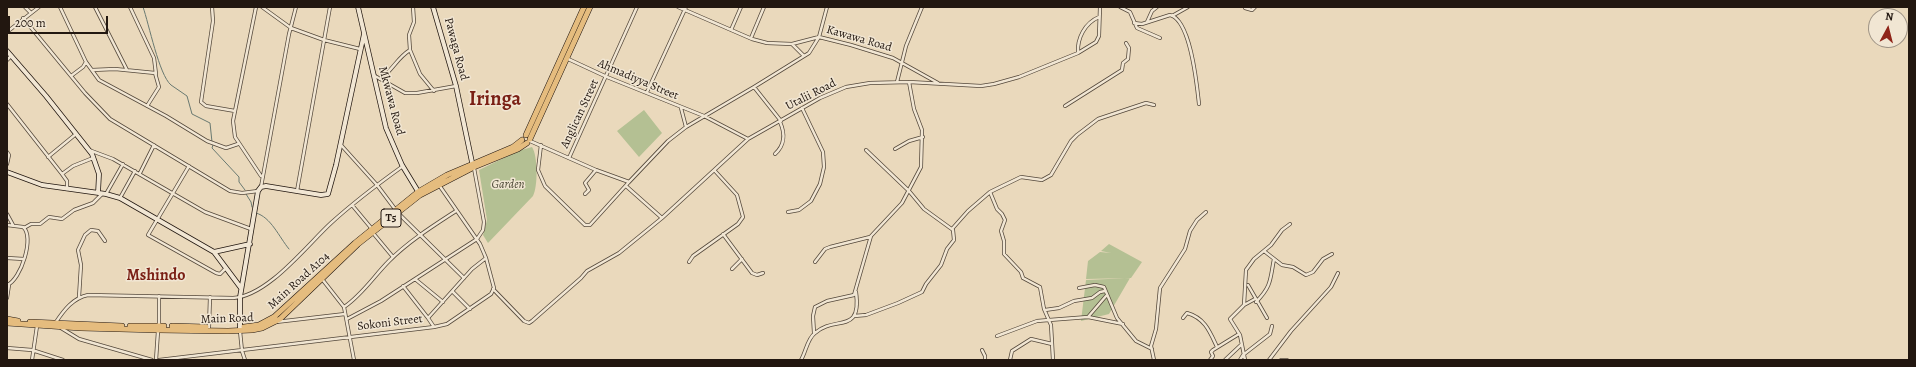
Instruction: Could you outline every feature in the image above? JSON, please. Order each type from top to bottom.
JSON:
[{"type":"highway","points":[[527,140],[584,7]]},
{"type":"highway","points":[[527,140],[590,7]]},
{"type":"highway","name":"T5","points":[[273,320],[322,279],[372,231],[419,194],[447,175],[473,165],[496,159],[527,140]]},
{"type":"highway","name":"T5","points":[[419,194],[473,165]]},
{"type":"highway","name":"Main Road A104","points":[[7,320],[57,325],[101,327],[209,327],[240,329],[258,325],[273,320],[372,231]]},
{"type":"highway","name":"Main Road A104","points":[[7,323],[37,326],[57,325]]},
{"type":"highway","name":"Main Road","points":[[158,328],[240,329]]},
{"type":"street","points":[[25,7],[31,13]]},
{"type":"street","points":[[7,32],[38,7]]},
{"type":"street","points":[[60,7],[86,62],[99,80],[148,106],[215,145],[226,148],[238,144]]},
{"type":"street","points":[[95,7],[127,70]]},
{"type":"street","points":[[130,7],[154,58],[159,86],[148,106]]},
{"type":"street","points":[[212,7],[213,21],[201,102],[206,106],[235,111]]},
{"type":"street","points":[[256,7],[235,111],[234,129],[238,144],[262,177]]},
{"type":"street","points":[[262,7],[291,28],[324,40],[360,49]]},
{"type":"street","points":[[245,360],[242,350],[240,329],[241,288],[259,189],[296,7]]},
{"type":"street","points":[[297,192],[330,7]]},
{"type":"street","name":"Mkwawa Road","points":[[358,7],[372,75],[389,137],[419,194]]},
{"type":"street","points":[[413,7],[414,20],[409,39],[410,50],[420,74],[434,90]]},
{"type":"street","name":"Pawaga Road","points":[[433,7],[456,86],[473,165]]},
{"type":"street","name":"Anglican Street","points":[[569,158],[637,7]]},
{"type":"street","name":"Kawawa Road","points":[[678,7],[686,8],[731,30],[767,43],[792,44],[819,37],[885,55],[902,62],[940,85]]},
{"type":"street","points":[[731,30],[741,7]]},
{"type":"street","points":[[750,38],[764,7]]},
{"type":"street","points":[[541,145],[538,170],[546,186],[585,225],[590,225],[668,141],[686,127],[754,88],[804,56],[815,46],[827,7]]},
{"type":"street","points":[[897,82],[902,62],[922,7]]},
{"type":"street","points":[[1096,7],[1100,9]]},
{"type":"street","points":[[1120,7],[1130,12],[1138,29],[1160,38]]},
{"type":"street","points":[[1147,22],[1152,11],[1157,7]]},
{"type":"street","points":[[1134,23],[1141,25],[1147,22],[1172,16],[1188,7]]},
{"type":"street","points":[[1245,8],[1252,10],[1255,7]]},
{"type":"street","points":[[647,92],[686,8]]},
{"type":"street","name":"Utalii Road","points":[[493,289],[524,321],[529,323],[543,313],[587,271],[619,253],[662,218],[715,171],[748,139],[802,108],[824,96],[846,87],[870,83],[909,82],[940,85],[981,86],[1019,77],[1078,53],[1096,42],[1099,36],[1100,9]]},
{"type":"street","points":[[1172,16],[1180,22],[1188,42],[1196,78],[1199,104]]},
{"type":"street","points":[[1078,53],[1078,44],[1082,35],[1089,24],[1099,17]]},
{"type":"street","points":[[23,18],[71,76],[110,119],[230,191],[242,193],[271,186],[297,192],[321,195],[328,194],[364,34]]},
{"type":"street","points":[[1065,106],[1122,70],[1123,63],[1128,59],[1129,48],[1126,43]]},
{"type":"street","points":[[792,44],[804,56]]},
{"type":"street","points":[[380,79],[393,69],[399,58],[410,50]]},
{"type":"street","points":[[7,51],[46,96],[89,150],[94,158],[99,174],[102,194]]},
{"type":"street","points":[[7,60],[11,56]]},
{"type":"street","name":"Ahmadiyya Street","points":[[566,58],[606,77],[647,92],[680,108],[704,116],[748,139]]},
{"type":"street","points":[[71,76],[83,67],[86,62]]},
{"type":"street","points":[[83,67],[154,72],[156,74]]},
{"type":"street","points":[[372,75],[405,94],[456,86]]},
{"type":"street","points":[[854,316],[858,275],[871,236],[897,208],[909,191],[921,167],[923,137],[914,109],[909,82]]},
{"type":"street","points":[[754,88],[780,121],[783,131],[782,143],[776,154]]},
{"type":"street","points":[[952,229],[968,211],[990,192],[1021,177],[1042,180],[1048,177],[1056,170],[1071,141],[1086,128],[1105,116],[1146,102],[1154,105]]},
{"type":"street","points":[[7,104],[62,174],[67,181],[67,188]]},
{"type":"street","points":[[680,108],[686,127]]},
{"type":"street","points":[[788,212],[799,210],[811,201],[820,184],[824,167],[823,152],[802,108]]},
{"type":"street","points":[[48,157],[76,134]]},
{"type":"street","points":[[895,148],[909,141],[923,137]]},
{"type":"street","points":[[527,140],[596,170],[629,182]]},
{"type":"street","points":[[140,173],[154,145]]},
{"type":"street","points":[[340,145],[377,185],[397,211],[464,278]]},
{"type":"street","points":[[89,150],[100,153],[140,173],[206,212],[252,229]]},
{"type":"street","points":[[814,333],[835,323],[847,322],[854,316],[866,315],[922,292],[926,284],[941,265],[947,249],[953,242],[954,233],[952,229],[924,209],[909,191],[866,150]]},
{"type":"street","points":[[7,152],[9,155],[7,164]]},
{"type":"street","points":[[62,174],[73,166],[94,158]]},
{"type":"street","points":[[7,225],[24,228],[31,224],[40,224],[48,216],[62,218],[74,210],[93,203],[102,194],[123,164]]},
{"type":"street","points":[[346,319],[415,279],[477,238],[483,230],[484,222],[473,165]]},
{"type":"street","points":[[189,166],[149,234],[150,237],[216,273],[220,274],[226,268]]},
{"type":"street","points":[[151,360],[79,339],[70,335],[57,325],[65,309],[79,297],[95,295],[240,298],[254,292],[274,278],[352,205],[403,166]]},
{"type":"street","points":[[585,194],[589,190],[584,184],[596,170]]},
{"type":"street","points":[[120,198],[136,171]]},
{"type":"street","points":[[689,262],[693,256],[738,224],[744,215],[737,195],[715,171]]},
{"type":"street","points":[[7,172],[42,185],[120,198],[214,252],[241,288]]},
{"type":"street","points":[[438,185],[477,238],[486,258],[493,289]]},
{"type":"street","points":[[626,186],[662,218]]},
{"type":"street","points":[[990,192],[1005,220],[1001,231],[1004,241],[1003,253],[1010,263],[1020,272],[1023,278],[1040,286],[1044,310],[1049,320],[1053,360]]},
{"type":"street","points":[[352,205],[393,257]]},
{"type":"street","points":[[344,308],[393,257],[420,235],[456,211]]},
{"type":"street","points":[[1154,360],[1152,349],[1160,288],[1172,272],[1186,248],[1189,233],[1196,220],[1206,212]]},
{"type":"street","points":[[7,214],[13,225]]},
{"type":"street","points":[[1244,305],[1247,284],[1246,270],[1254,259],[1271,245],[1282,230],[1290,224]]},
{"type":"street","points":[[7,298],[8,285],[17,277],[24,260],[27,234],[24,228]]},
{"type":"street","points":[[79,297],[81,265],[79,248],[85,235],[91,230],[98,231],[105,241]]},
{"type":"street","points":[[723,234],[754,274],[757,275],[763,273]]},
{"type":"street","points":[[815,262],[825,249],[871,236]]},
{"type":"street","points":[[214,252],[250,244]]},
{"type":"street","points":[[1264,250],[1284,266],[1293,267],[1307,274],[1313,272],[1323,259],[1332,254]]},
{"type":"street","points":[[7,258],[24,260]]},
{"type":"street","points":[[428,318],[464,278],[486,258]]},
{"type":"street","points":[[1240,360],[1242,355],[1242,344],[1239,334],[1230,319],[1244,305],[1256,301],[1264,295],[1271,281],[1274,258]]},
{"type":"street","points":[[732,269],[742,259]]},
{"type":"street","points":[[1269,360],[1291,331],[1331,287],[1338,273]]},
{"type":"street","points":[[322,279],[344,308],[354,360]]},
{"type":"street","points":[[415,279],[443,302]]},
{"type":"street","points":[[1247,284],[1267,318]]},
{"type":"street","points":[[1079,288],[1095,285],[1104,287],[1114,312],[1136,341],[1152,349]]},
{"type":"street","points":[[403,286],[434,326]]},
{"type":"street","name":"Sokoni Street","points":[[158,360],[447,324],[491,294],[493,289]]},
{"type":"street","points":[[1044,310],[1060,308],[1074,301],[1092,298],[1100,292],[1105,291]]},
{"type":"street","points":[[453,292],[470,309]]},
{"type":"street","points":[[801,360],[814,333],[813,316],[815,307],[827,301],[850,297],[856,292]]},
{"type":"street","points":[[1088,317],[1106,295]]},
{"type":"street","points":[[158,360],[159,296]]},
{"type":"street","points":[[209,327],[210,297]]},
{"type":"street","points":[[1183,318],[1187,313],[1200,318],[1208,328],[1217,347]]},
{"type":"street","points":[[273,320],[345,314]]},
{"type":"street","points":[[997,336],[1037,321],[1088,317],[1123,324]]},
{"type":"street","points":[[32,360],[32,350],[37,326]]},
{"type":"street","points":[[1242,355],[1270,334],[1272,326]]},
{"type":"street","points":[[1210,360],[1213,356],[1212,351],[1239,334]]},
{"type":"street","points":[[1010,360],[1012,351],[1031,339],[1052,344]]},
{"type":"street","points":[[1225,360],[1242,344]]},
{"type":"street","points":[[7,348],[32,350],[63,360]]},
{"type":"street","points":[[982,350],[985,360]]},
{"type":"street","points":[[1242,355],[1244,360]]},
{"type":"street","points":[[1281,360],[1287,360]]},
{"type":"green space","points":[[644,110],[662,133],[639,157],[617,131]]},
{"type":"green space","name":"Garden","points":[[532,147],[537,172],[535,192],[533,196],[488,243],[483,235],[487,220],[479,170],[518,151]]},
{"type":"green space","points":[[1109,244],[1142,262],[1131,278],[1086,279],[1088,261],[1100,252],[1111,253],[1101,251]]},
{"type":"green space","points":[[1130,278],[1109,314],[1081,321],[1086,280]]},
{"type":"waterway","points":[[143,7],[162,71],[171,85],[187,96],[192,114],[210,123],[212,142]]},
{"type":"waterway","points":[[213,145],[212,148],[239,177],[239,182],[245,190]]},
{"type":"waterway","points":[[246,194],[252,207]]},
{"type":"waterway","points":[[256,213],[261,215],[270,223],[289,249]]},
{"type":"district","name":"Iringa","points":[[495,100]]},
{"type":"district","name":"Mshindo","points":[[156,276]]}]
